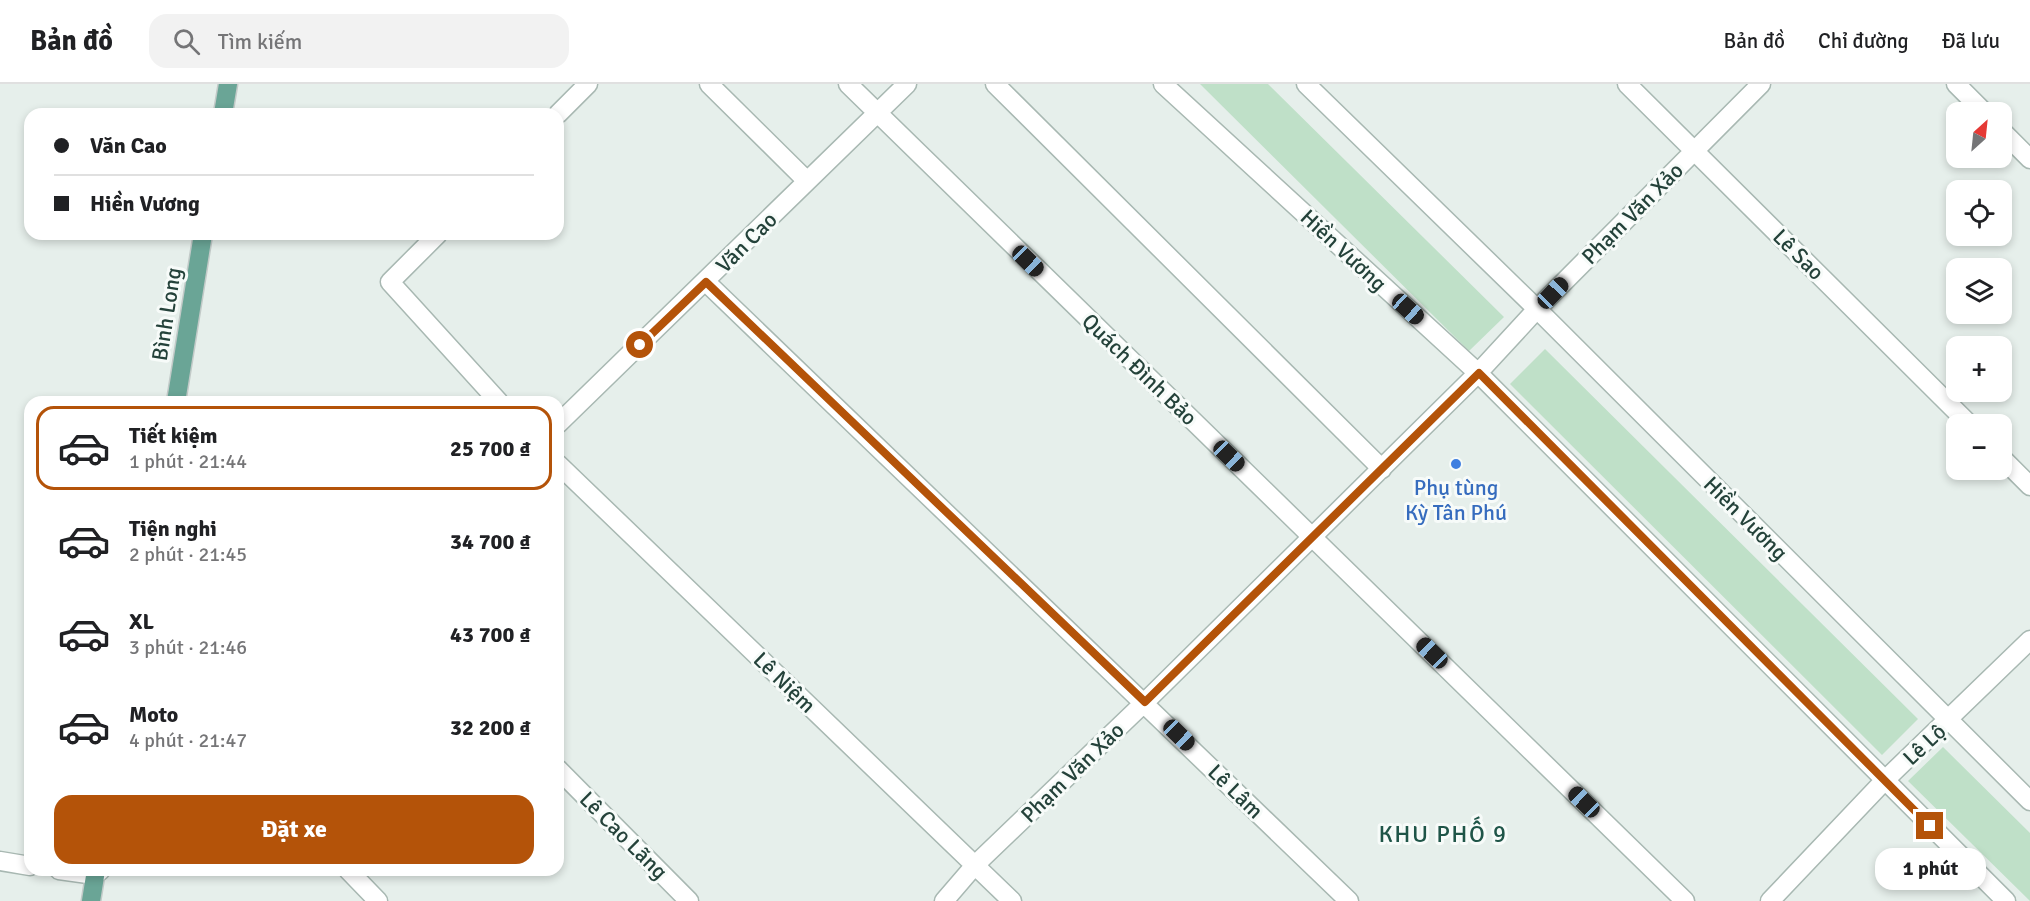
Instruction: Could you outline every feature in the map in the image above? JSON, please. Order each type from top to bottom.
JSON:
[{"type":"main road","points":[[224,108],[228,84]]},
{"type":"main road","name":"Bình Long","points":[[177,396],[202,240]]},
{"type":"main road","points":[[91,901],[96,876]]},
{"type":"street","points":[[564,108],[588,84]]},
{"type":"street","points":[[709,84],[807,182]]},
{"type":"street","name":"Quách Đình Bảo","points":[[848,84],[877,115],[1685,901]]},
{"type":"street","name":"Văn Cao","points":[[564,418],[907,84]]},
{"type":"street","points":[[995,84],[1382,469]]},
{"type":"street","name":"Hiền Vương","points":[[1163,84],[1479,373],[2006,901]]},
{"type":"street","name":"Hiền Vương","points":[[1306,84],[1537,309],[2030,801]]},
{"type":"street","name":"Lê Sao","points":[[1627,84],[1959,414]]},
{"type":"street","name":"Phạm Văn Xảo","points":[[944,901],[975,865],[1145,702],[1479,373],[1537,309],[1761,84]]},
{"type":"street","points":[[1956,84],[1974,102]]},
{"type":"street","points":[[2012,141],[2030,159]]},
{"type":"street","points":[[432,240],[390,282],[494,396]]},
{"type":"street","name":"Lê Lâm","points":[[706,282],[1145,702],[1349,901]]},
{"type":"street","points":[[2012,468],[2030,486]]},
{"type":"street","name":"Lê Niệm","points":[[564,470],[1012,901]]},
{"type":"street","name":"Lê Lộ","points":[[1770,901],[1884,781],[2030,640]]},
{"type":"street","name":"Lê Cao Lãng","points":[[564,775],[690,901]]},
{"type":"street","points":[[0,861],[24,865]]},
{"type":"street","points":[[354,876],[378,901]]},
{"type":"green space","points":[[1200,84],[1268,84],[1504,317],[1469,351]]},
{"type":"green space","points":[[1545,349],[1918,719],[1882,755],[1510,384]]},
{"type":"green space","points":[[1943,747],[2030,833],[2030,901],[1908,781]]},
{"type":"place","name":"Phụ tùng Kỳ Tân Phú","points":[[1456,464]]},
{"type":"district","name":"KHU PHỐ 9","points":[[1443,834]]},
{"type":"route","points":[[640,345],[706,282],[1145,702],[1479,373],[1930,826]]}]
